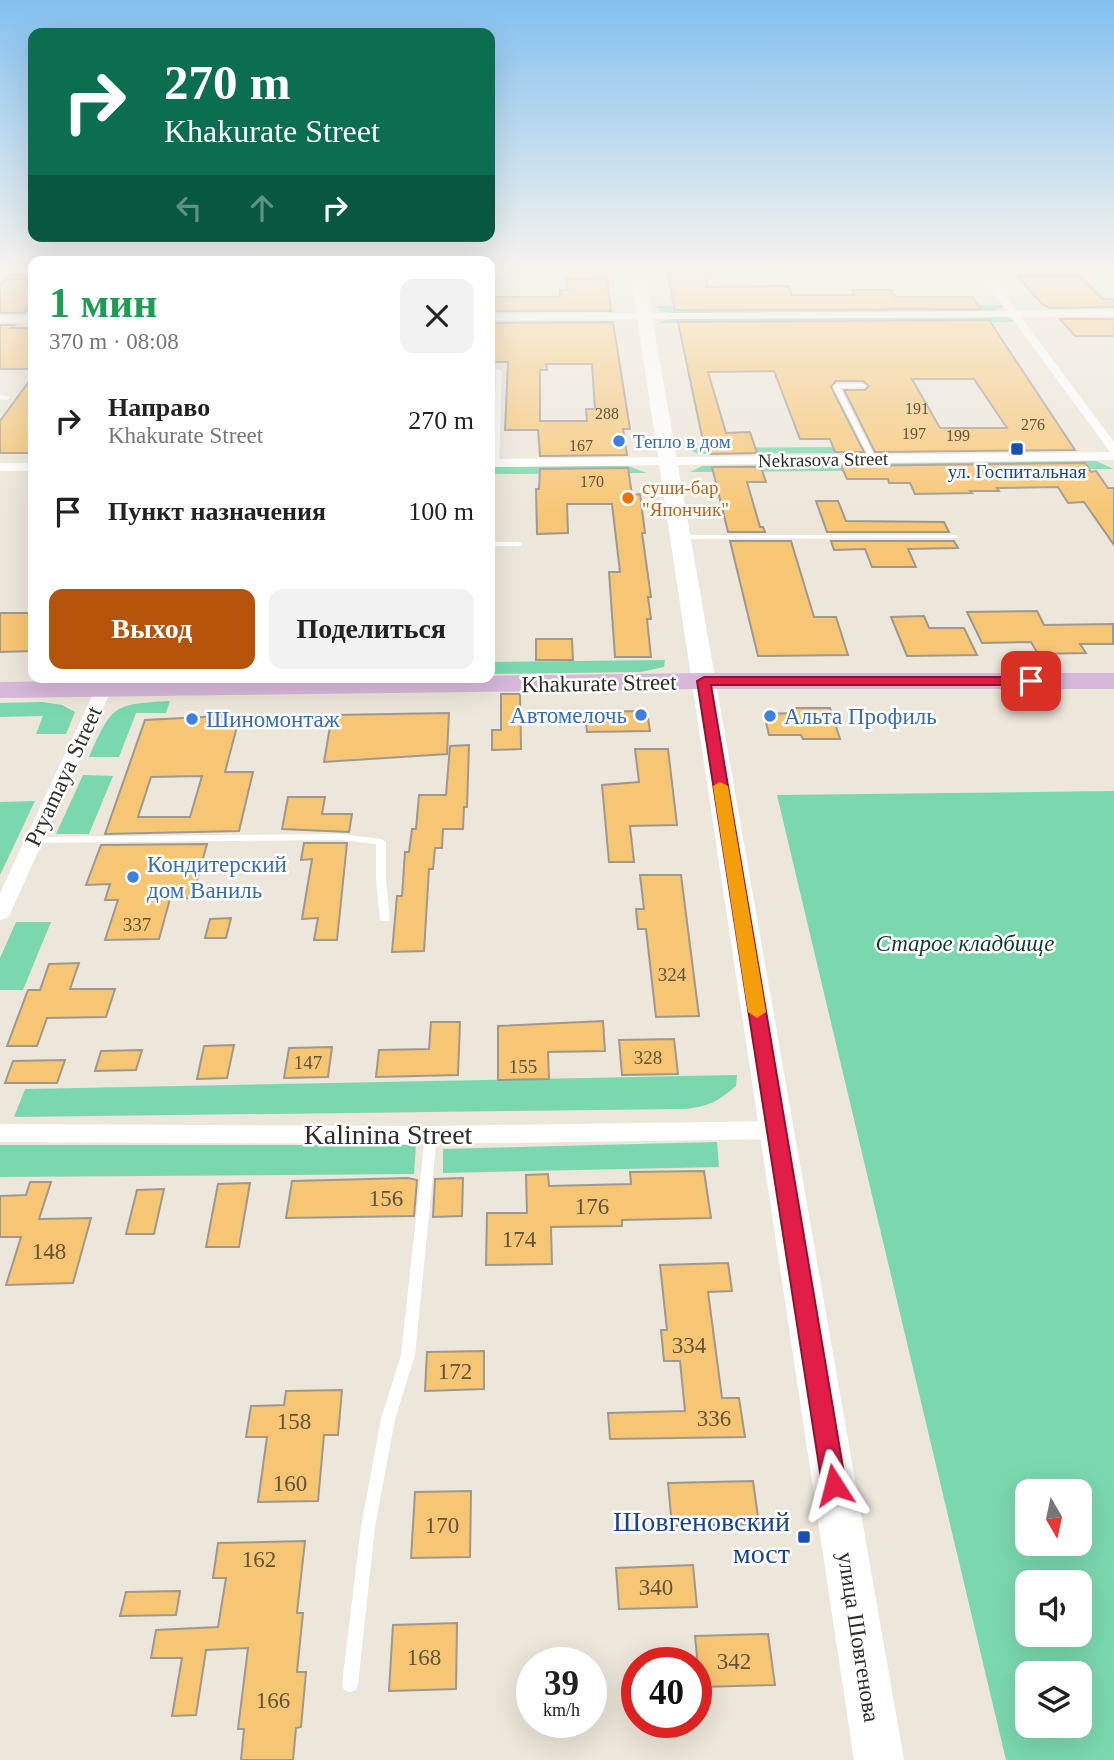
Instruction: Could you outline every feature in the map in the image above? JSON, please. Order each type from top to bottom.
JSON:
[{"type":"main road","name":"улица Шовгенова","points":[[651,353],[879,1760]]},
{"type":"main road","name":"Khakurate Street","points":[[495,682],[1114,681]]},
{"type":"main road","name":"Khakurate Street","points":[[0,690],[106,683]]},
{"type":"street","points":[[1044,353],[1114,450]]},
{"type":"street","name":"Nekrasova Street","points":[[495,463],[1114,456]]},
{"type":"street","points":[[0,467],[28,467]]},
{"type":"street","name":"Pryamaya Street","points":[[0,914],[106,683]]},
{"type":"street","name":"Kalinina Street","points":[[0,1133],[431,1135],[776,1130]]},
{"type":"lane","points":[[495,371],[499,371],[495,432]]},
{"type":"lane","points":[[863,386],[836,386],[873,459]]},
{"type":"lane","points":[[680,537],[955,537]]},
{"type":"lane","points":[[495,544],[520,544]]},
{"type":"lane","points":[[33,840],[341,837],[382,842],[381,880],[385,919]]},
{"type":"lane","points":[[350,1684],[368,1527],[388,1419],[408,1355],[431,1135]]},
{"type":"green space","points":[[863,447],[866,453],[699,454],[685,448]]},
{"type":"green space","points":[[1096,461],[1114,469],[690,472],[702,466]]},
{"type":"green space","points":[[628,466],[647,473],[495,474],[495,467]]},
{"type":"green space","points":[[665,660],[664,667],[641,672],[495,674],[495,662]]},
{"type":"green space","points":[[170,701],[166,713],[136,713],[119,757],[89,757],[103,727],[117,711],[125,706]]},
{"type":"green space","points":[[42,702],[62,705],[75,712],[66,734],[36,734],[43,716],[0,717],[0,703]]},
{"type":"green space","points":[[83,775],[113,776],[89,834],[56,834]]},
{"type":"green space","name":"Старое кладбище","points":[[1114,791],[1114,1760],[1006,1760],[777,795]]},
{"type":"green space","points":[[35,801],[0,875],[0,802]]},
{"type":"green space","points":[[16,922],[51,922],[23,990],[0,990],[0,958]]},
{"type":"green space","points":[[737,1075],[736,1086],[718,1100],[685,1109],[14,1117],[25,1089]]},
{"type":"green space","points":[[717,1142],[719,1167],[443,1173],[443,1149]]},
{"type":"green space","points":[[0,1145],[416,1145],[414,1174],[0,1177]]},
{"type":"building","points":[[0,353],[28,353],[28,369],[0,369]]},
{"type":"building","points":[[495,353],[618,353],[630,429],[623,429],[627,455],[540,456],[538,430],[505,430],[508,362],[495,362]],"holes":[[[546,364],[592,364],[595,409],[586,409],[587,421],[540,421],[540,370],[547,370]]]},
{"type":"building","points":[[685,353],[1011,353],[1075,450],[875,452],[844,390],[865,390],[869,386],[863,381],[836,381],[831,387],[864,452],[835,452],[830,439],[800,439],[774,371],[708,372],[726,433],[750,432],[757,453],[709,454],[707,446],[704,446]],"holes":[[[912,379],[974,379],[1007,428],[940,428]]]},
{"type":"building","points":[[28,383],[28,453],[0,453],[0,421]]},
{"type":"building","points":[[1085,463],[1091,472],[1096,471],[1108,488],[1114,488],[1114,545],[1084,502],[1068,503],[1058,487],[915,494],[910,483],[889,483],[888,479],[847,479],[841,466]]},
{"type":"building","points":[[712,467],[761,467],[766,482],[747,482],[760,527],[763,527],[765,532],[728,532]]},
{"type":"building","points":[[628,468],[632,495],[640,494],[645,533],[642,533],[651,597],[648,597],[651,619],[647,619],[651,657],[615,657],[609,572],[620,572],[612,504],[567,504],[568,533],[537,534],[536,489],[539,489],[540,469]]},
{"type":"building","points":[[816,501],[838,501],[846,521],[944,522],[949,532],[827,532]]},
{"type":"building","points":[[730,541],[791,541],[814,617],[836,617],[848,655],[758,656]]},
{"type":"building","points":[[831,541],[954,541],[958,548],[908,549],[916,567],[872,567],[865,549],[834,550]]},
{"type":"building","points":[[1037,611],[1044,625],[1113,624],[1113,644],[1080,644],[1086,653],[1038,654],[1031,642],[982,643],[967,612]]},
{"type":"building","points":[[0,613],[28,613],[28,651],[0,652]]},
{"type":"building","points":[[924,616],[929,628],[964,628],[977,655],[907,656],[891,617]]},
{"type":"building","points":[[536,639],[572,639],[573,660],[536,660]]},
{"type":"building","points":[[501,694],[520,694],[521,749],[492,750],[492,730],[501,730]]},
{"type":"building","points":[[794,708],[830,708],[840,739],[769,735],[764,714],[795,713]]},
{"type":"building","points":[[647,711],[650,731],[587,732],[585,712]]},
{"type":"building","points":[[449,713],[447,754],[324,762],[332,715]]},
{"type":"building","points":[[240,715],[225,772],[253,772],[239,831],[105,834],[145,720]],"holes":[[[202,776],[190,817],[138,817],[151,777]]]},
{"type":"building","points":[[469,745],[467,807],[464,807],[463,829],[443,829],[442,848],[435,848],[433,869],[429,869],[424,951],[392,952],[397,896],[402,896],[405,852],[409,852],[412,829],[416,829],[419,795],[446,795],[450,746]]},
{"type":"building","points":[[635,749],[668,749],[677,825],[630,826],[634,862],[609,862],[602,785],[639,782]]},
{"type":"building","points":[[288,797],[325,797],[322,814],[352,814],[349,832],[282,829]]},
{"type":"building","points":[[304,843],[347,843],[337,940],[314,940],[318,918],[302,919],[312,859],[301,860]]},
{"type":"building","points":[[207,844],[192,898],[170,899],[159,939],[105,940],[118,900],[105,900],[110,884],[86,885],[101,845]]},
{"type":"building","points":[[640,875],[681,875],[699,1016],[656,1017],[646,929],[638,929],[636,909],[644,909]]},
{"type":"building","points":[[231,918],[226,938],[205,938],[210,919]]},
{"type":"building","points":[[79,963],[70,989],[115,989],[106,1017],[47,1018],[37,1046],[7,1046],[28,990],[40,990],[49,964]]},
{"type":"building","points":[[603,1021],[605,1051],[548,1052],[549,1079],[498,1080],[498,1026]]},
{"type":"building","points":[[431,1022],[460,1022],[458,1075],[376,1077],[379,1050],[429,1049]]},
{"type":"building","points":[[674,1039],[678,1074],[622,1075],[619,1040]]},
{"type":"building","points":[[234,1045],[227,1078],[197,1079],[204,1046]]},
{"type":"building","points":[[332,1047],[328,1077],[284,1078],[289,1048]]},
{"type":"building","points":[[142,1050],[136,1070],[95,1071],[101,1051]]},
{"type":"building","points":[[65,1060],[57,1083],[5,1083],[13,1061]]},
{"type":"building","points":[[704,1171],[711,1218],[622,1220],[622,1226],[551,1227],[552,1264],[486,1265],[487,1213],[527,1213],[526,1175],[548,1174],[549,1186],[631,1184],[630,1172]]},
{"type":"building","points":[[463,1178],[462,1216],[433,1217],[435,1179]]},
{"type":"building","points":[[417,1180],[414,1216],[286,1218],[292,1181]]},
{"type":"building","points":[[30,1182],[51,1182],[39,1219],[91,1218],[73,1283],[6,1285],[21,1237],[0,1237],[0,1196],[26,1195]]},
{"type":"building","points":[[250,1183],[239,1247],[206,1247],[218,1184]]},
{"type":"building","points":[[164,1189],[154,1234],[126,1234],[137,1190]]},
{"type":"building","points":[[728,1263],[732,1291],[708,1292],[722,1398],[739,1398],[745,1437],[610,1439],[608,1413],[685,1411],[680,1361],[664,1361],[661,1330],[667,1330],[660,1265]]},
{"type":"building","points":[[484,1351],[484,1389],[425,1391],[427,1352]]},
{"type":"building","points":[[342,1390],[338,1435],[324,1435],[318,1501],[258,1502],[267,1437],[246,1437],[251,1406],[284,1405],[286,1391]]},
{"type":"building","points":[[753,1481],[759,1524],[672,1526],[668,1483]]},
{"type":"building","points":[[471,1491],[470,1557],[411,1558],[415,1492]]},
{"type":"building","points":[[305,1541],[297,1613],[303,1613],[297,1672],[306,1672],[301,1727],[296,1728],[293,1760],[241,1760],[244,1729],[238,1729],[248,1648],[206,1650],[196,1715],[172,1716],[182,1658],[151,1658],[156,1630],[218,1627],[226,1578],[213,1578],[218,1543]]},
{"type":"building","points":[[693,1565],[697,1607],[619,1609],[616,1568]]},
{"type":"building","points":[[180,1591],[176,1615],[120,1616],[126,1592]]},
{"type":"building","points":[[457,1623],[456,1689],[389,1691],[393,1625]]},
{"type":"building","points":[[768,1634],[775,1685],[712,1687],[712,1647],[696,1647],[695,1636]]},
{"type":"slow traffic","points":[[720,786],[757,1012]]},
{"type":"place","name":"Тепло в дом","points":[[619,441]]},
{"type":"place","name":"ул. Госпитальная","points":[[1017,449]]},
{"type":"place","name":"суши-бар \"Япончик\"","points":[[628,498]]},
{"type":"place","name":"Автомелочь","points":[[641,715]]},
{"type":"place","name":"Альта Профиль","points":[[770,716]]},
{"type":"place","name":"Шиномонтаж","points":[[192,719]]},
{"type":"place","name":"Кондитерский дом Ваниль","points":[[133,877]]},
{"type":"place","name":"Шовгеновский мост","points":[[804,1537]]},
{"type":"route","points":[[834,1485],[704,681],[1031,681]]}]
